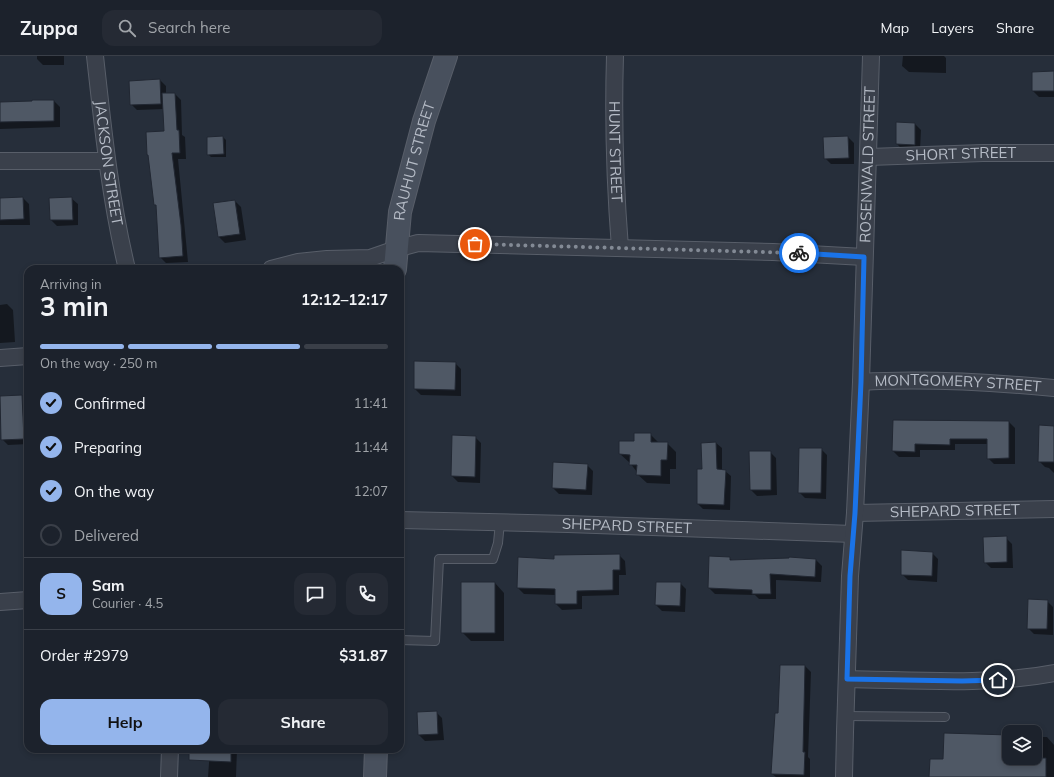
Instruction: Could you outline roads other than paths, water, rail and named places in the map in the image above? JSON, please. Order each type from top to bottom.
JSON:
[{"type":"main road","name":"RAUHUT STREET","points":[[395,259],[400,212],[415,149],[446,56]]},
{"type":"main road","points":[[375,777],[376,753]]},
{"type":"street","name":"JACKSON STREET","points":[[95,56],[106,161],[118,233],[126,265]]},
{"type":"street","name":"HUNT STREET","points":[[615,56],[615,187],[620,248]]},
{"type":"street","name":"ROSENWALD STREET","points":[[844,777],[850,576],[855,513],[861,382],[871,56]]},
{"type":"street","name":"SHORT STREET","points":[[869,157],[983,153],[1054,153]]},
{"type":"street","points":[[0,161],[106,161]]},
{"type":"street","points":[[286,265],[298,262],[327,259],[395,259],[418,243],[773,252],[864,257]]},
{"type":"street","points":[[0,358],[24,356]]},
{"type":"street","name":"MONTGOMERY STREET","points":[[861,382],[922,380],[1054,388]]},
{"type":"street","name":"SHEPARD STREET","points":[[855,513],[1054,509]]},
{"type":"street","name":"SHEPARD STREET","points":[[404,520],[853,534]]},
{"type":"street","points":[[0,602],[24,600]]},
{"type":"street","points":[[847,679],[962,681],[1010,679],[1054,673]]},
{"type":"street","points":[[169,777],[170,753]]},
{"type":"lane","points":[[404,640],[435,641],[439,559],[493,559],[498,544],[500,522]]},
{"type":"lane","points":[[845,716],[945,717]]}]
